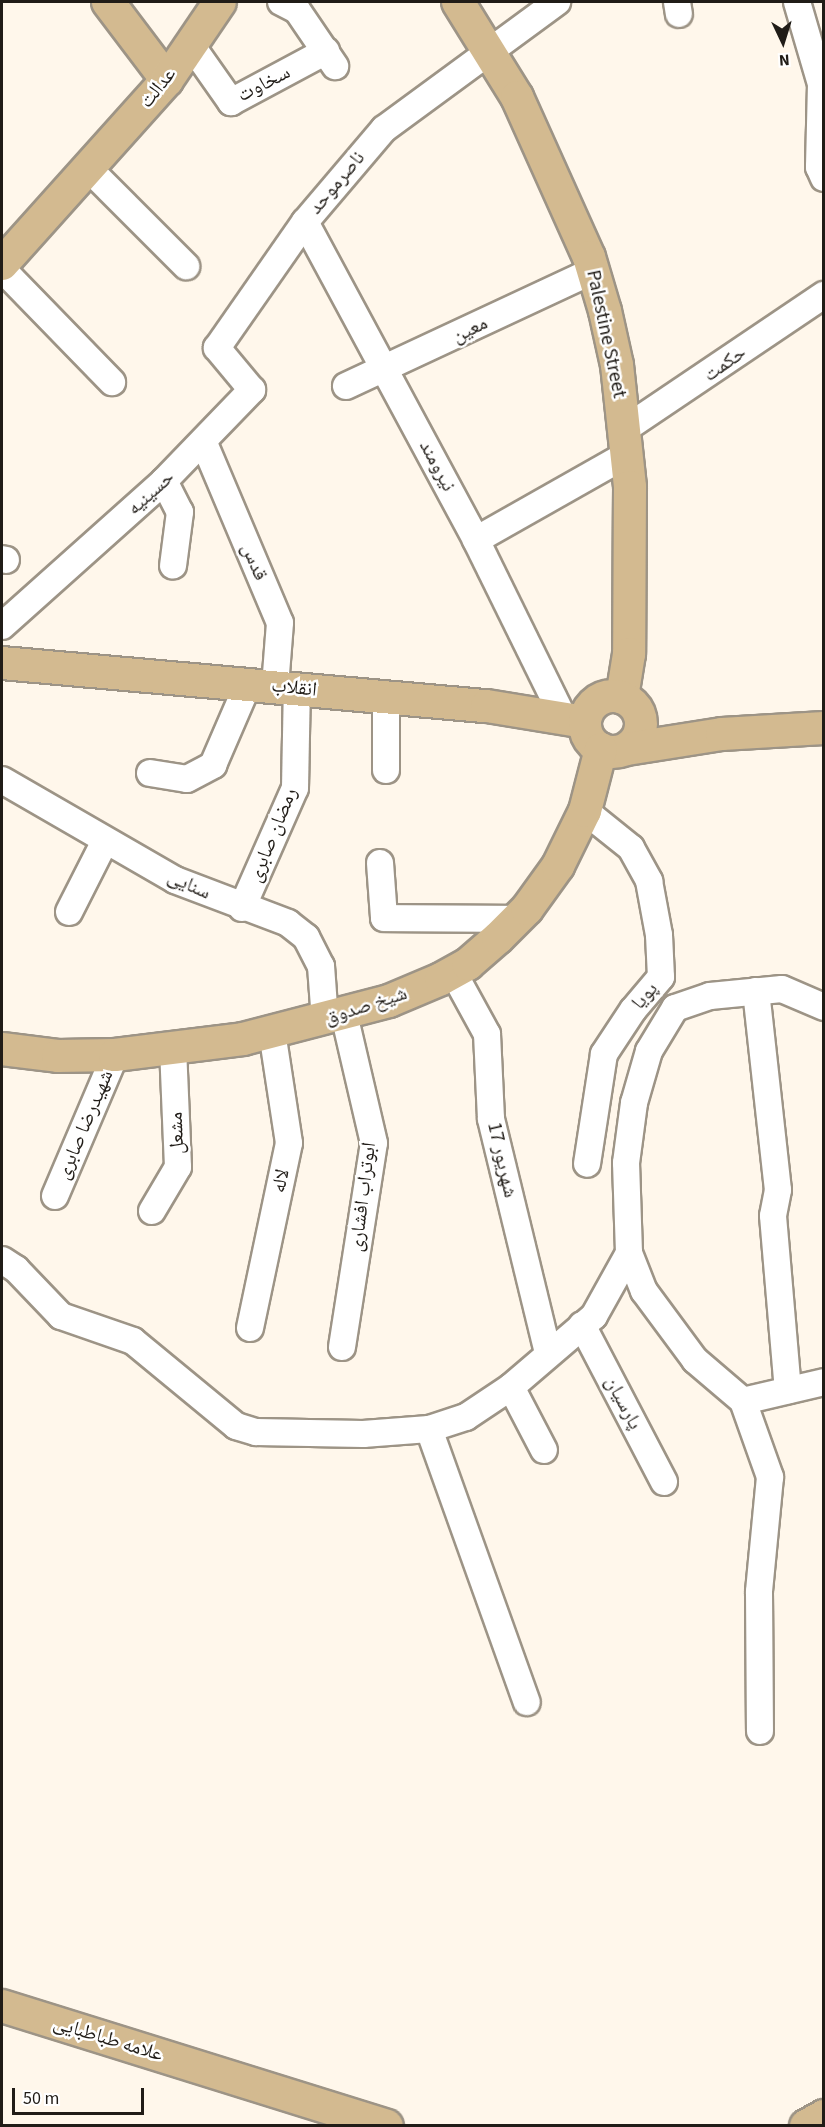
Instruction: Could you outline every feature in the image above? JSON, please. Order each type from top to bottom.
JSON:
[{"type":"main road","points":[[108,2],[167,80]]},
{"type":"main road","name":"عدالت","points":[[2,264],[167,80],[220,2]]},
{"type":"main road","name":"Palestine Street","points":[[458,2],[490,50],[551,171],[593,271],[616,365],[626,442],[631,707],[639,736],[614,749]]},
{"type":"main road","name":"انقلاب","points":[[2,663],[386,696],[574,719]]},
{"type":"main road","points":[[722,734],[631,707],[597,701],[574,719],[589,738],[614,749],[722,734],[824,728]]},
{"type":"main road","name":"شیخ صدوق","points":[[2,1049],[58,1056],[115,1055],[173,1049],[272,1032],[334,1017],[389,1001],[453,972],[516,919],[558,866],[614,749]]},
{"type":"main road","name":"علامه طباطبایی","points":[[2,2006],[387,2126]]},
{"type":"main road","points":[[806,2126],[824,2116]]},
{"type":"street","name":"سخاوت","points":[[191,45],[231,102],[331,59],[297,10],[281,2]]},
{"type":"street","name":"ناصرموحد","points":[[217,348],[305,222],[384,129],[557,2]]},
{"type":"street","points":[[797,2],[821,84],[819,167],[824,178]]},
{"type":"street","points":[[88,168],[186,266]]},
{"type":"street","name":"نیرومند","points":[[305,222],[574,719]]},
{"type":"street","points":[[2,269],[112,382]]},
{"type":"street","name":"معین","points":[[346,386],[386,370],[593,271]]},
{"type":"street","name":"حکمت","points":[[476,540],[626,442],[824,295]]},
{"type":"street","name":"حسینیه","points":[[2,626],[164,482],[204,443],[252,390],[217,348]]},
{"type":"street","name":"قدس","points":[[204,443],[280,623],[273,686]]},
{"type":"street","points":[[164,482],[180,512],[173,566]]},
{"type":"street","points":[[150,773],[187,779],[213,765],[273,686]]},
{"type":"street","name":"رمضان صابری","points":[[242,908],[296,788],[273,686]]},
{"type":"street","points":[[386,696],[386,770]]},
{"type":"street","name":"سنایی","points":[[2,780],[175,880],[242,908],[288,923],[306,937],[321,966],[334,1017]]},
{"type":"street","name":"پویا","points":[[585,811],[631,848],[649,881],[659,935],[661,978],[633,1010],[604,1054],[587,1164]]},
{"type":"street","points":[[69,912],[105,841]]},
{"type":"street","points":[[380,863],[384,918],[516,919]]},
{"type":"street","name":"17 شهریور","points":[[453,972],[487,1034],[491,1119],[548,1352]]},
{"type":"street","points":[[760,1731],[759,1592],[770,1478],[743,1401],[695,1360],[644,1291],[629,1253],[626,1163],[634,1103],[649,1051],[675,1008],[710,996],[782,989],[824,1007]]},
{"type":"street","points":[[756,991],[778,1190],[773,1216],[788,1390]]},
{"type":"street","name":"ابوتراب افشاری","points":[[334,1017],[374,1143],[342,1347]]},
{"type":"street","name":"لاله","points":[[250,1328],[290,1143],[272,1032]]},
{"type":"street","name":"مشعل","points":[[152,1211],[178,1167],[173,1049]]},
{"type":"street","name":"شهیدرضا صابری","points":[[55,1196],[115,1055]]},
{"type":"street","points":[[2,1260],[16,1269],[61,1316],[133,1341],[236,1426],[256,1432],[351,1434],[429,1430],[466,1416],[511,1387],[548,1352],[594,1316],[629,1253]]},
{"type":"street","name":"پارسیان","points":[[582,1324],[664,1482]]},
{"type":"street","points":[[743,1401],[824,1382]]},
{"type":"street","points":[[511,1387],[544,1450]]},
{"type":"street","points":[[429,1430],[527,1702]]}]
